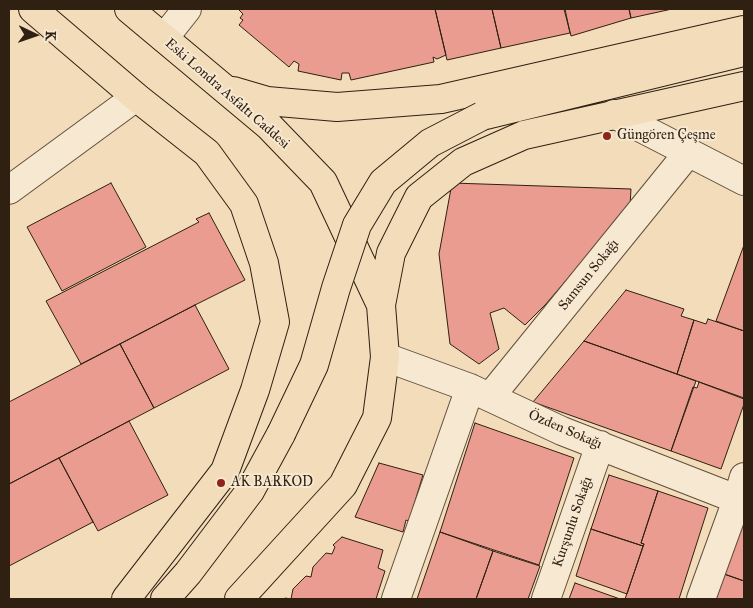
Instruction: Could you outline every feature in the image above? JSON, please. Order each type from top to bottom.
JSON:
[{"type":"main road","points":[[33,9],[136,97],[207,153],[244,204],[264,263],[275,322],[255,390],[225,471],[126,599]]},
{"type":"main road","name":"Eski Londra Asfaltı Caddesi","points":[[129,9],[269,126],[323,182],[381,305],[386,357],[377,418],[343,485],[239,599]]},
{"type":"main road","points":[[224,88],[267,101],[337,107],[441,99],[744,30]]},
{"type":"main road","points":[[165,599],[188,573],[250,492],[281,434],[314,365],[336,288],[357,225],[383,182],[430,143],[482,116],[744,52]]},
{"type":"main road","points":[[381,305],[391,253],[419,197],[463,162],[524,135],[744,86]]},
{"type":"street","points":[[164,38],[187,9]]},
{"type":"street","points":[[9,190],[136,97]]},
{"type":"street","points":[[614,114],[744,180]]},
{"type":"street","name":"Samsun Sokağı","points":[[396,599],[480,392],[688,153]]},
{"type":"street","name":"Özden Sokağı","points":[[386,357],[480,392],[562,431],[742,493]]},
{"type":"street","name":"Kurşunlu Sokağı","points":[[546,599],[600,445]]},
{"type":"street","points":[[701,599],[742,493]]},
{"type":"building","points":[[238,9],[435,9],[446,55],[437,59],[433,57],[434,62],[351,80],[349,73],[342,73],[341,80],[298,71],[299,64],[294,61],[289,67],[239,25],[243,20],[240,18],[243,14]]},
{"type":"building","points":[[435,9],[492,9],[501,48],[447,60]]},
{"type":"building","points":[[492,9],[565,9],[570,33],[501,48]]},
{"type":"building","points":[[564,9],[629,9],[631,18],[571,36]]},
{"type":"building","points":[[629,9],[672,9],[631,18]]},
{"type":"building","points":[[111,183],[146,247],[62,291],[27,227]]},
{"type":"building","points":[[452,183],[631,189],[630,206],[545,305],[525,325],[504,308],[490,313],[499,349],[479,364],[450,344],[439,254]]},
{"type":"building","points":[[209,213],[245,280],[81,364],[46,301],[199,222],[196,219]]},
{"type":"building","points":[[744,245],[744,331],[716,321]]},
{"type":"building","points":[[626,290],[684,309],[681,316],[694,320],[677,374],[584,341]]},
{"type":"building","points":[[195,305],[229,369],[154,408],[120,344]]},
{"type":"building","points":[[708,319],[744,331],[744,398],[677,374],[694,320],[706,324]]},
{"type":"building","points":[[584,341],[696,381],[671,451],[533,402]]},
{"type":"building","points":[[120,344],[154,408],[9,484],[9,402]]},
{"type":"building","points":[[699,382],[744,399],[744,404],[721,469],[671,451],[693,387],[697,388]]},
{"type":"building","points":[[129,421],[168,495],[98,531],[59,458]]},
{"type":"building","points":[[475,423],[574,458],[539,565],[440,532]]},
{"type":"building","points":[[59,458],[93,522],[9,566],[9,484]]},
{"type":"building","points":[[379,463],[423,475],[409,521],[406,520],[403,532],[355,517]]},
{"type":"building","points":[[609,475],[658,491],[641,543],[644,544],[643,546],[591,529]]},
{"type":"building","points":[[658,491],[708,508],[679,599],[625,599],[644,544],[641,543]]},
{"type":"building","points":[[744,519],[744,581],[724,574]]},
{"type":"building","points":[[591,529],[643,546],[627,594],[576,576]]},
{"type":"building","points":[[440,532],[493,551],[476,599],[417,599]]},
{"type":"building","points":[[342,537],[383,550],[378,568],[385,571],[376,599],[291,599],[293,589],[306,576],[311,577],[313,567],[326,553],[332,554],[335,547],[333,545]]},
{"type":"building","points":[[493,551],[540,566],[528,599],[476,599]]},
{"type":"building","points":[[724,574],[744,581],[744,599],[716,599]]},
{"type":"building","points":[[575,583],[620,599],[569,599]]},
{"type":"place","name":"Güngören Çeşme","points":[[607,136]]},
{"type":"place","name":"AK BARKOD","points":[[221,483]]}]
